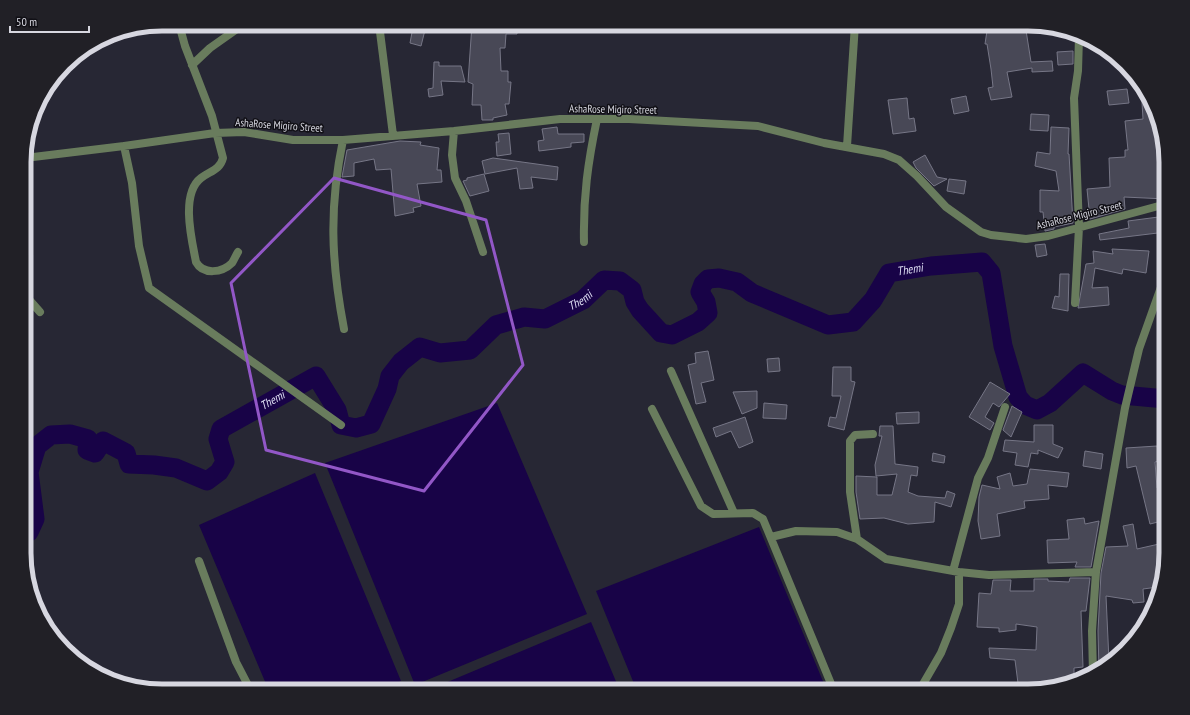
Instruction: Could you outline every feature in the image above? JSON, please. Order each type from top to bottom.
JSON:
[{"type":"street","points":[[181,31],[192,65],[212,116],[215,133],[221,147],[223,158],[218,168],[199,179],[193,188],[189,219],[196,262],[200,268],[205,271],[214,271],[224,268],[232,263],[238,252]]},
{"type":"street","points":[[192,65],[210,48],[234,31]]},
{"type":"street","points":[[380,31],[394,135]]},
{"type":"street","points":[[847,146],[854,31]]},
{"type":"street","points":[[1075,303],[1078,227],[1074,98],[1078,71],[1079,41]]},
{"type":"street","points":[[584,242],[583,209],[586,176],[597,119]]},
{"type":"street","name":"AshaRose Migiro Street","points":[[31,157],[215,133],[244,132],[292,140],[343,140],[454,131],[538,120],[629,119],[758,126],[884,154],[899,160],[917,176],[946,207],[982,232],[991,235],[1026,239],[1048,236],[1159,206]]},
{"type":"street","points":[[454,131],[452,155],[455,178],[466,201],[483,252]]},
{"type":"street","points":[[343,140],[335,186],[332,222],[336,281],[344,329]]},
{"type":"street","points":[[124,146],[132,183],[139,246],[149,288],[341,425]]},
{"type":"street","points":[[1093,667],[1092,630],[1096,572],[1131,378],[1159,289]]},
{"type":"street","points":[[31,302],[40,312]]},
{"type":"street","points":[[671,371],[734,513]]},
{"type":"street","points":[[923,684],[941,653],[959,604],[956,572],[978,478],[988,458],[1005,407]]},
{"type":"street","points":[[652,410],[701,506],[713,514],[749,512],[758,515],[763,519],[831,684]]},
{"type":"street","points":[[857,539],[850,492],[850,441],[855,435],[873,434]]},
{"type":"street","points":[[771,537],[796,531],[838,532],[857,539],[886,560],[956,572],[989,575],[1096,572]]},
{"type":"street","points":[[199,561],[236,662],[247,684]]},
{"type":"highlighted area","points":[[334,178],[486,220],[523,365],[424,491],[266,450],[231,283]]},
{"type":"shaded area","points":[[497,403],[587,614],[415,684],[325,463]]},
{"type":"shaded area","points":[[315,473],[401,681],[394,684],[266,684],[199,525]]},
{"type":"shaded area","points":[[759,527],[824,684],[634,684],[596,591]]},
{"type":"shaded area","points":[[591,622],[617,684],[443,684]]},
{"type":"building","points":[[412,31],[425,31],[421,46],[410,43]]},
{"type":"building","points":[[472,31],[517,31],[517,34],[506,34],[505,48],[500,48],[501,71],[508,71],[508,82],[511,82],[509,104],[505,104],[507,115],[493,118],[493,120],[482,120],[481,105],[472,105],[473,84],[468,82]]},
{"type":"building","points":[[987,31],[1026,31],[1031,62],[1052,61],[1053,71],[1032,72],[1032,68],[1007,72],[1012,97],[991,100],[988,88],[993,87],[987,44],[985,44]]},
{"type":"building","points":[[1073,51],[1073,64],[1058,65],[1057,52]]},
{"type":"building","points":[[434,62],[439,62],[439,66],[461,66],[465,82],[441,81],[443,95],[429,97],[428,89],[433,88]]},
{"type":"building","points":[[1127,89],[1129,103],[1109,105],[1107,91]]},
{"type":"building","points":[[1142,95],[1155,128],[1159,153],[1159,199],[1124,197],[1125,209],[1090,219],[1087,189],[1110,187],[1109,158],[1125,157],[1125,150],[1128,150],[1125,121],[1143,119]]},
{"type":"building","points":[[966,96],[969,111],[954,114],[951,99]]},
{"type":"building","points":[[907,98],[909,119],[914,118],[916,131],[893,134],[888,100]]},
{"type":"building","points":[[1031,114],[1049,115],[1048,131],[1030,130]]},
{"type":"building","points":[[557,127],[558,134],[584,134],[584,142],[571,143],[571,147],[539,151],[538,141],[544,140],[542,129]]},
{"type":"building","points":[[1051,127],[1069,128],[1068,154],[1073,223],[1054,227],[1054,229],[1045,231],[1043,212],[1040,212],[1040,190],[1059,191],[1056,171],[1035,166],[1037,152],[1050,154]]},
{"type":"building","points":[[509,133],[511,154],[497,156],[496,142],[499,142],[498,134]]},
{"type":"building","points":[[400,141],[421,142],[420,145],[439,148],[437,170],[441,170],[442,182],[417,184],[421,206],[413,208],[414,212],[395,216],[391,169],[376,170],[374,159],[354,163],[354,176],[342,177],[347,150]]},
{"type":"building","points":[[925,155],[937,177],[947,179],[934,186],[916,168],[913,162]]},
{"type":"building","points":[[493,158],[558,167],[557,180],[531,177],[533,188],[520,189],[517,168],[485,174],[482,161]]},
{"type":"building","points":[[484,174],[489,191],[470,196],[463,181],[467,180],[467,178]]},
{"type":"building","points":[[949,179],[966,181],[964,194],[947,191]]},
{"type":"building","points":[[1159,217],[1159,233],[1100,240],[1099,234],[1129,228],[1128,221]]},
{"type":"building","points":[[1045,244],[1047,255],[1037,257],[1035,245]]},
{"type":"building","points":[[1112,249],[1149,251],[1146,273],[1123,269],[1122,274],[1095,268],[1092,288],[1108,287],[1109,305],[1078,308],[1086,264],[1094,263],[1093,251],[1113,254]]},
{"type":"building","points":[[1060,274],[1069,274],[1068,311],[1052,308],[1055,296],[1059,297]]},
{"type":"building","points":[[708,351],[714,380],[701,383],[706,402],[696,404],[688,365],[696,363],[695,353]]},
{"type":"building","points":[[779,358],[780,371],[768,372],[767,359]]},
{"type":"building","points":[[833,367],[851,367],[851,381],[855,382],[844,430],[828,426],[830,417],[836,418],[841,396],[832,396]]},
{"type":"building","points":[[990,382],[1010,394],[999,407],[993,403],[985,417],[994,423],[990,430],[969,417]]},
{"type":"building","points":[[757,391],[757,408],[742,414],[733,392]]},
{"type":"building","points":[[764,403],[787,405],[786,419],[763,418]]},
{"type":"building","points":[[1012,406],[1022,412],[1011,437],[1003,430]]},
{"type":"building","points":[[919,412],[919,423],[897,424],[896,413]]},
{"type":"building","points":[[745,417],[753,442],[739,448],[731,431],[716,437],[713,428]]},
{"type":"building","points":[[1034,425],[1053,425],[1053,444],[1063,448],[1058,458],[1038,450],[1038,454],[1031,453],[1028,467],[1015,465],[1017,453],[1003,451],[1005,440],[1034,442]]},
{"type":"building","points":[[880,426],[893,426],[895,464],[918,467],[917,476],[911,475],[908,492],[918,496],[945,498],[947,491],[955,494],[951,507],[935,502],[934,522],[908,524],[884,518],[860,519],[856,492],[856,476],[877,477],[877,495],[892,495],[897,474],[876,476],[875,465],[882,436],[879,436]]},
{"type":"building","points":[[1157,446],[1159,461],[1155,462],[1157,488],[1159,487],[1159,522],[1150,524],[1136,466],[1127,468],[1126,448]]},
{"type":"building","points":[[1085,451],[1103,454],[1101,469],[1083,466]]},
{"type":"building","points":[[933,453],[945,456],[944,463],[932,461]]},
{"type":"building","points":[[1030,469],[1069,473],[1067,487],[1048,485],[1049,499],[1024,501],[1025,508],[997,514],[1000,536],[981,539],[978,521],[979,497],[982,485],[1000,489],[997,477],[1010,473],[1013,486],[1027,484]]},
{"type":"building","points":[[1084,518],[1085,524],[1099,521],[1091,567],[1075,567],[1077,562],[1048,563],[1047,540],[1069,539],[1067,520]]},
{"type":"building","points":[[1133,524],[1137,549],[1159,544],[1159,562],[1154,588],[1143,589],[1144,602],[1133,603],[1132,600],[1106,596],[1109,656],[1099,663],[1098,631],[1101,573],[1106,547],[1128,546],[1123,526]]},
{"type":"building","points":[[1070,578],[1090,578],[1086,611],[1081,611],[1083,667],[1074,668],[1074,676],[1070,677],[1037,684],[1018,684],[1015,660],[990,658],[989,648],[1036,650],[1037,627],[1016,624],[1016,630],[999,632],[999,628],[977,627],[979,593],[991,594],[993,580],[1011,580],[1010,591],[1034,591],[1034,579],[1069,582]]},
{"type":"waterway","name":"Themi","points":[[31,466],[37,446],[51,435],[70,434],[88,439],[87,450],[95,453],[103,441],[126,453],[129,464],[176,468],[207,481],[219,472],[225,462],[218,439],[221,429],[316,376],[337,410],[341,425],[356,428],[371,424],[387,389],[390,376],[401,362],[420,347],[440,353],[470,350],[496,325],[524,317],[545,319],[583,300],[604,280],[620,281],[632,290],[635,302],[640,310],[661,333],[672,335],[698,322],[708,313],[706,302],[700,292],[703,284],[708,279],[719,278],[737,282],[752,293],[828,325],[853,322],[873,300],[889,273],[931,266],[982,262],[991,273],[1003,346],[1018,397],[1025,405],[1037,410],[1050,403],[1083,373],[1112,391],[1122,395],[1159,398]]},
{"type":"waterway","name":"Themi","points":[[31,488],[35,519],[31,528]]}]
